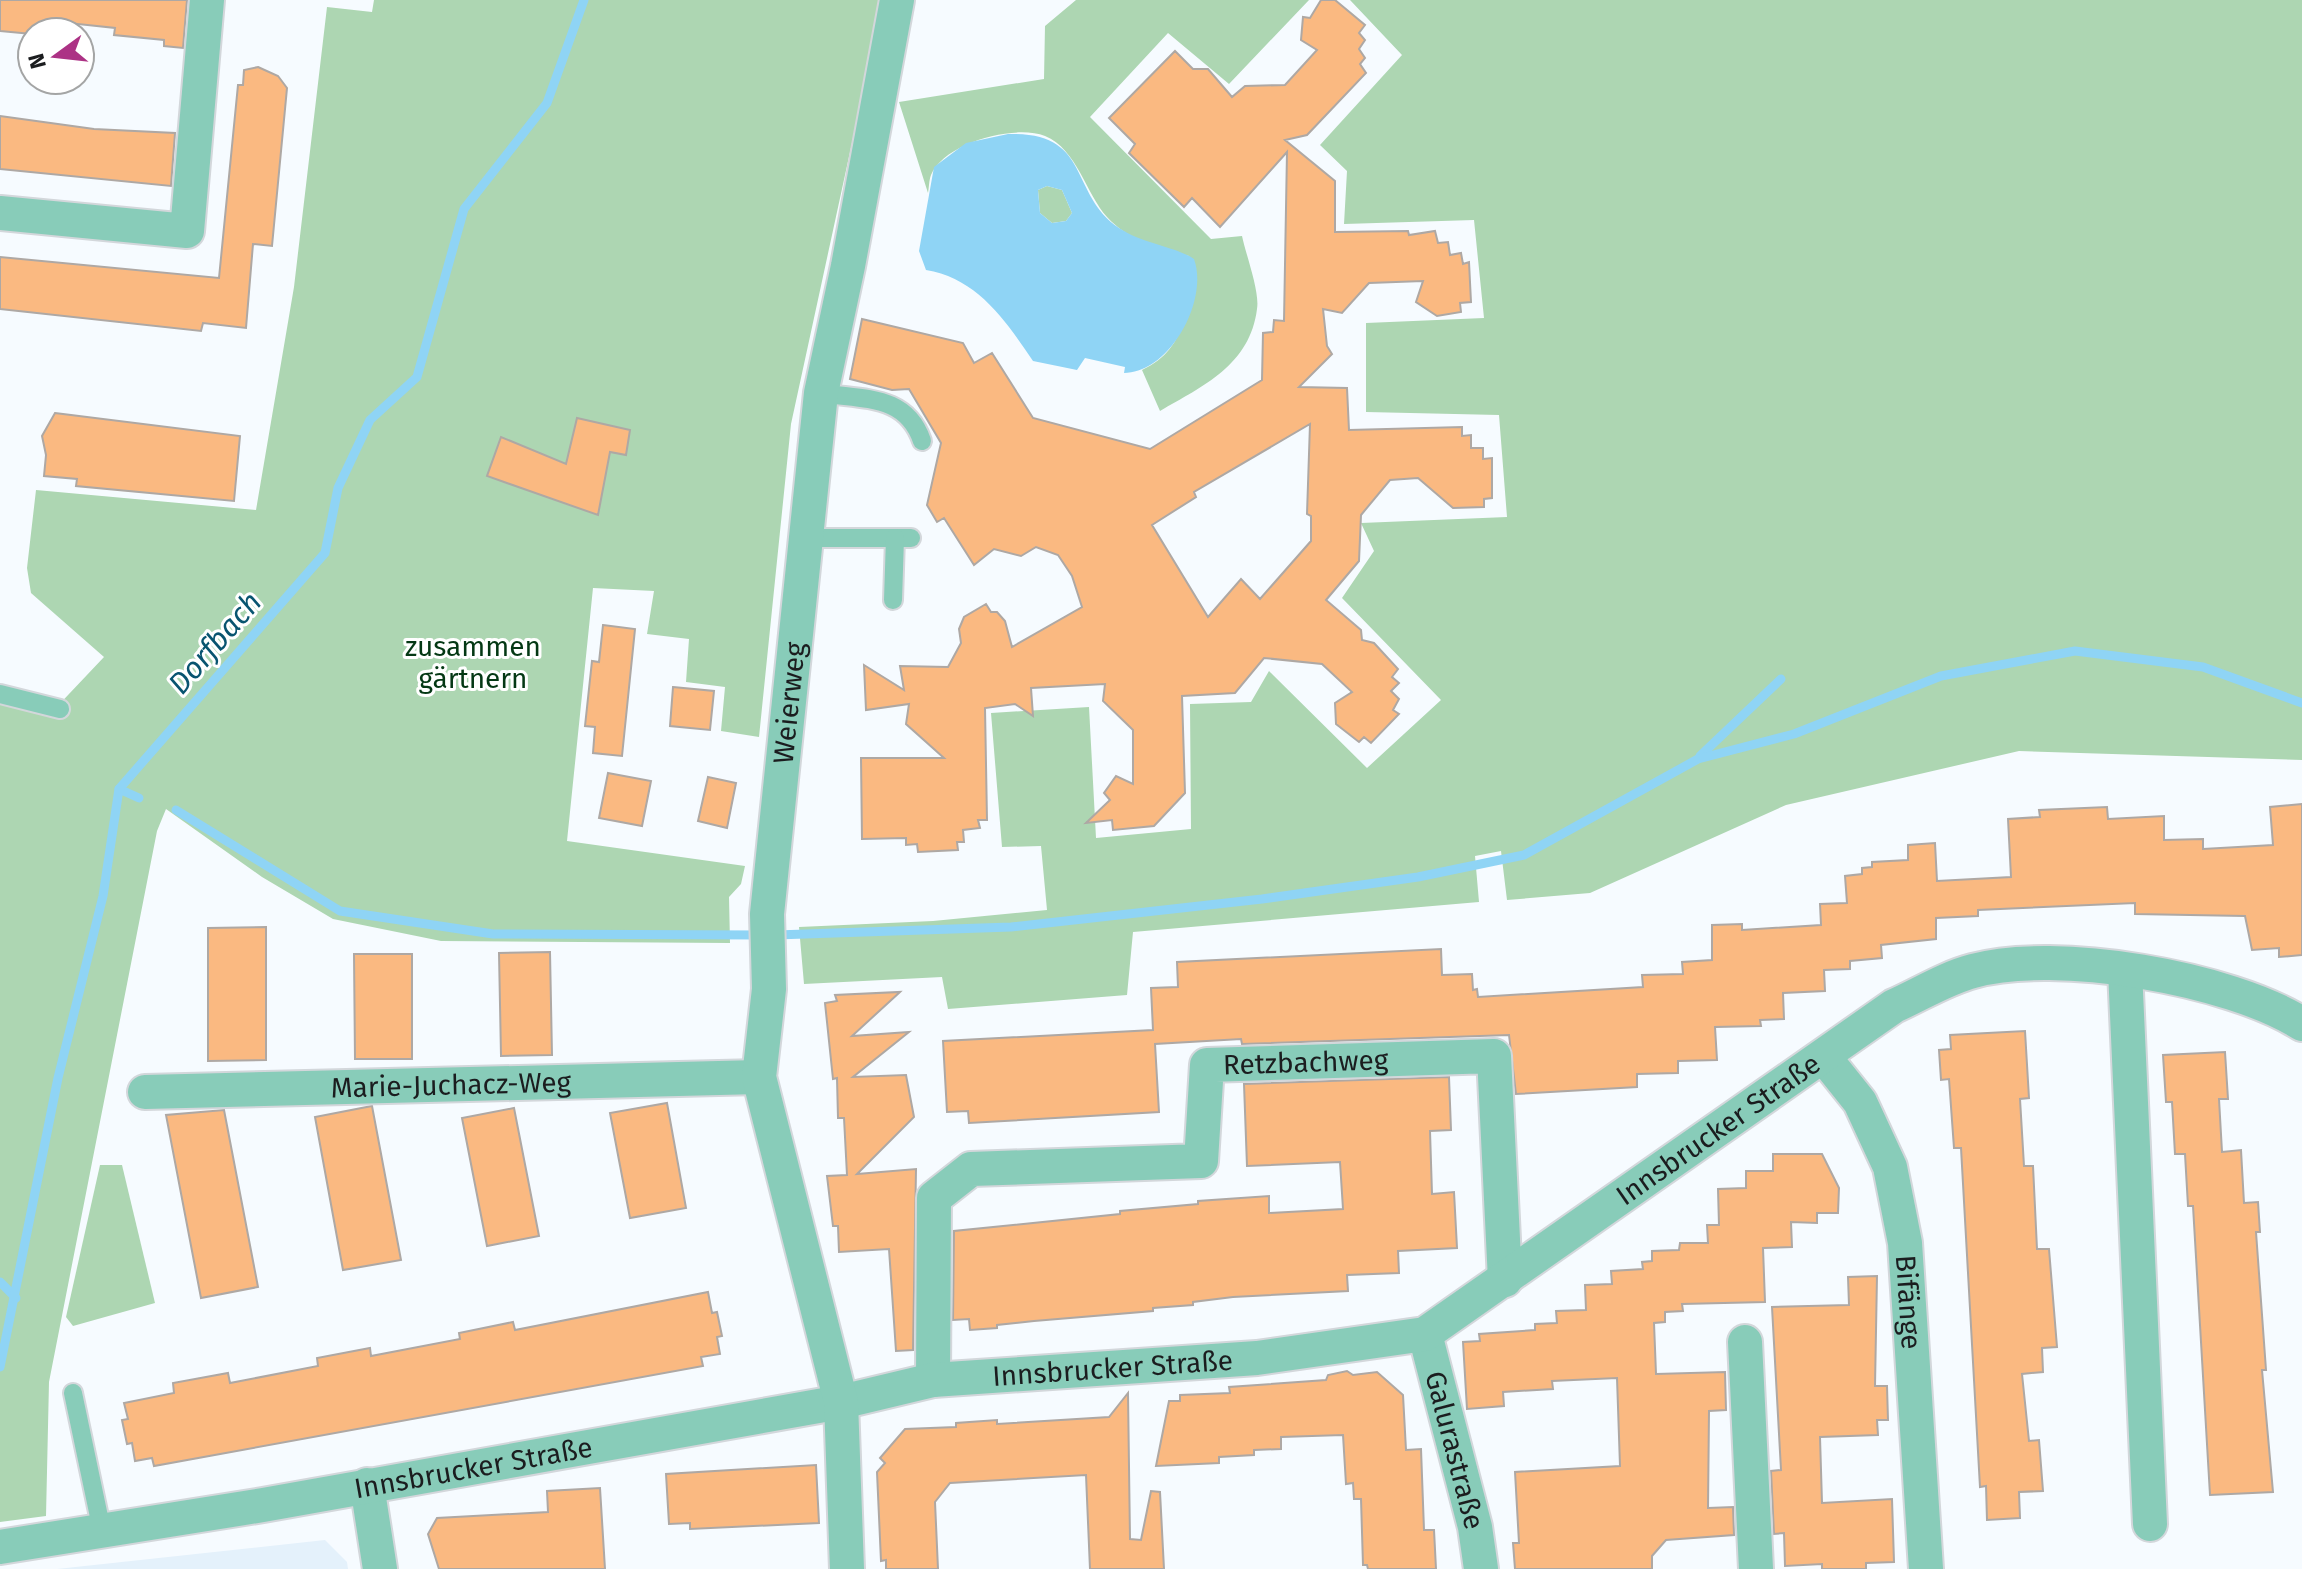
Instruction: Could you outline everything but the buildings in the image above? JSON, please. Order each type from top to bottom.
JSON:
[{"type":"street","points":[[0,213],[187,231],[207,0]]},
{"type":"street","name":"Weierweg","points":[[847,1569],[841,1402],[759,1077],[769,989],[767,935],[821,393],[897,0]]},
{"type":"street","name":"Innsbrucker Straße","points":[[13,1545],[841,1402],[933,1380],[1257,1358],[1425,1334],[1894,1006],[1973,971],[2045,962],[2125,970],[2218,988],[2287,1014],[2302,1024]]},
{"type":"street","points":[[2125,970],[2150,1524]]},
{"type":"street","name":"Retzbachweg","points":[[933,1380],[934,1198],[971,1169],[1201,1161],[1207,1065],[1494,1056],[1505,1280]]},
{"type":"street","name":"Bifänge","points":[[1824,1057],[1860,1102],[1890,1167],[1905,1243],[1927,1531],[1926,1569]]},
{"type":"street","name":"Marie-Juchacz-Weg","points":[[145,1092],[759,1077]]},
{"type":"street","name":"Galurastraße","points":[[1425,1334],[1475,1527],[1481,1569]]},
{"type":"street","points":[[1745,1342],[1756,1569]]},
{"type":"street","points":[[367,1485],[380,1569]]},
{"type":"lane","points":[[821,393],[894,405],[916,425],[922,441]]},
{"type":"lane","points":[[806,538],[903,538],[893,600]]},
{"type":"lane","points":[[0,694],[60,709]]},
{"type":"lane","points":[[73,1393],[102,1531]]},
{"type":"shaded area","points":[[325,1540],[347,1562],[348,1569],[57,1569]]},
{"type":"green space","name":"zusammen gärtnern","points":[[374,0],[883,0],[791,424],[759,737],[721,731],[725,687],[686,682],[689,639],[647,634],[654,591],[593,588],[567,841],[745,866],[741,884],[729,897],[730,943],[441,941],[333,919],[262,877],[166,809],[157,831],[49,1382],[46,1516],[0,1522],[0,704],[51,713],[104,657],[31,593],[27,568],[36,490],[256,510],[294,287],[327,7],[372,12]]},
{"type":"green space","points":[[1076,0],[1309,0],[1229,84],[1168,33],[1090,117],[1211,239],[1242,236],[1255,283],[1257,309],[1253,328],[1235,359],[1208,383],[1160,411],[1142,370],[1170,349],[1178,336],[1186,306],[1189,256],[1145,243],[1115,225],[1100,207],[1073,161],[1056,142],[1045,136],[1016,133],[965,145],[938,164],[931,175],[928,193],[899,102],[1044,79],[1045,26]]},
{"type":"green space","points":[[1350,0],[2302,0],[2302,760],[2019,751],[1786,805],[1590,893],[1507,900],[1501,851],[1475,856],[1479,902],[1133,932],[1127,995],[948,1009],[942,977],[804,984],[799,927],[933,921],[1047,910],[1041,846],[1002,847],[991,713],[1089,707],[1096,838],[1191,829],[1190,704],[1251,702],[1269,671],[1367,768],[1441,700],[1342,598],[1374,551],[1361,523],[1507,517],[1499,415],[1366,412],[1366,323],[1484,318],[1474,220],[1344,224],[1347,171],[1320,145],[1402,55]]},
{"type":"green space","points":[[1047,186],[1062,190],[1072,213],[1066,221],[1052,223],[1040,213],[1038,190]]},
{"type":"green space","points":[[100,1165],[122,1165],[155,1303],[73,1326],[66,1317]]},
{"type":"water","points":[[1008,134],[1035,136],[1054,142],[1067,153],[1103,214],[1119,228],[1194,259],[1196,294],[1191,313],[1170,348],[1141,370],[1124,373],[1125,367],[1085,358],[1077,370],[1033,361],[1001,317],[975,292],[960,282],[926,270],[919,251],[934,167],[966,143]],"holes":[[[1047,186],[1062,190],[1072,213],[1066,221],[1052,223],[1040,213],[1038,190]]]},
{"type":"waterway","name":"Dorfbach","points":[[0,1367],[58,1078],[103,896],[119,789],[325,553],[338,488],[370,420],[417,377],[464,209],[547,103],[584,0]]},
{"type":"waterway","points":[[776,935],[1011,927],[1262,899],[1418,877],[1524,855],[1698,759],[1794,734],[1941,676],[2075,651],[2203,667],[2302,703]]},
{"type":"waterway","points":[[1700,756],[1781,679]]},
{"type":"waterway","points":[[119,789],[139,798]]},
{"type":"waterway","points":[[176,810],[340,911],[493,934],[761,935]]},
{"type":"waterway","points":[[0,1282],[16,1298]]}]
